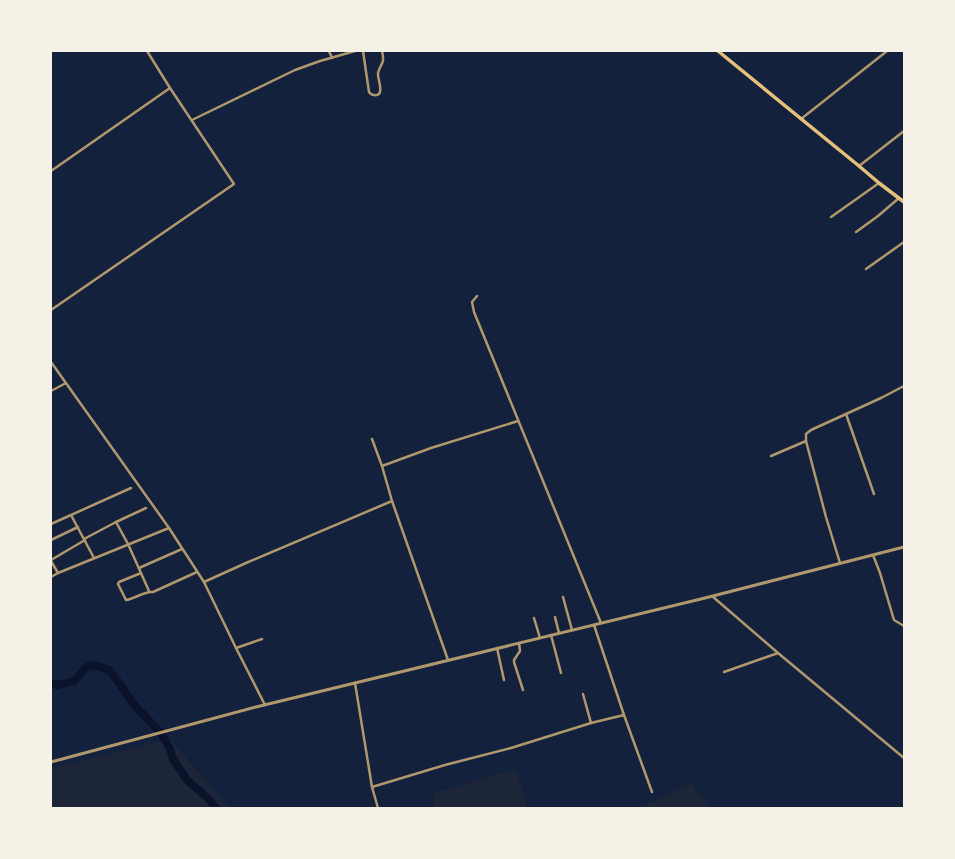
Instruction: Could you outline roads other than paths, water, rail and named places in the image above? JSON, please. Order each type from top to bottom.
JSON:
[{"type":"main road","points":[[718,51],[904,202]]},
{"type":"street","points":[[51,310],[234,184],[147,51]]},
{"type":"street","points":[[329,51],[332,58]]},
{"type":"street","points":[[192,120],[295,70],[355,51]]},
{"type":"street","points":[[363,51],[369,92],[375,96],[380,91],[378,73],[383,63],[382,51]]},
{"type":"street","points":[[801,119],[887,51]]},
{"type":"street","points":[[51,171],[170,88]]},
{"type":"street","points":[[859,166],[904,131]]},
{"type":"street","points":[[831,217],[879,183]]},
{"type":"street","points":[[856,232],[899,198]]},
{"type":"street","points":[[866,269],[904,242]]},
{"type":"street","points":[[477,296],[472,302],[474,312],[601,623]]},
{"type":"street","points":[[51,362],[169,528],[204,582],[265,705]]},
{"type":"street","points":[[51,391],[66,383]]},
{"type":"street","points":[[840,563],[826,517],[806,441],[806,434],[809,431],[904,386]]},
{"type":"street","points":[[846,414],[874,494]]},
{"type":"street","points":[[382,466],[431,448],[518,421]]},
{"type":"street","points":[[372,439],[382,466],[392,501],[448,660]]},
{"type":"street","points":[[771,456],[806,441]]},
{"type":"street","points":[[51,524],[131,488]]},
{"type":"street","points":[[204,582],[252,560],[392,501]]},
{"type":"street","points":[[58,573],[51,560],[116,522],[146,508]]},
{"type":"street","points":[[71,515],[94,558]]},
{"type":"street","points":[[116,522],[128,544],[149,591]]},
{"type":"street","points":[[51,540],[78,527]]},
{"type":"street","points":[[51,577],[169,528]]},
{"type":"street","points":[[51,762],[265,705],[712,596],[904,547]]},
{"type":"street","points":[[139,568],[182,549]]},
{"type":"street","points":[[873,555],[894,620],[904,626]]},
{"type":"street","points":[[141,573],[118,583],[127,600],[149,591],[153,592],[197,572]]},
{"type":"street","points":[[712,596],[904,758]]},
{"type":"street","points":[[563,597],[572,630]]},
{"type":"street","points":[[555,617],[559,633]]},
{"type":"street","points":[[534,618],[540,638]]},
{"type":"street","points":[[594,625],[652,792]]},
{"type":"street","points":[[551,635],[561,673]]},
{"type":"street","points":[[236,648],[262,639]]},
{"type":"street","points":[[519,643],[520,651],[514,662],[523,690]]},
{"type":"street","points":[[497,648],[504,680]]},
{"type":"street","points":[[724,672],[778,653]]},
{"type":"street","points":[[355,683],[372,786],[378,808]]},
{"type":"street","points":[[583,694],[590,723]]},
{"type":"street","points":[[372,786],[444,765],[511,748],[590,723],[624,715]]},
{"type":"waterway","points":[[51,684],[57,685],[74,681],[85,668],[92,665],[109,670],[134,705],[161,733],[170,749],[173,759],[187,780],[209,799],[216,808]]}]
